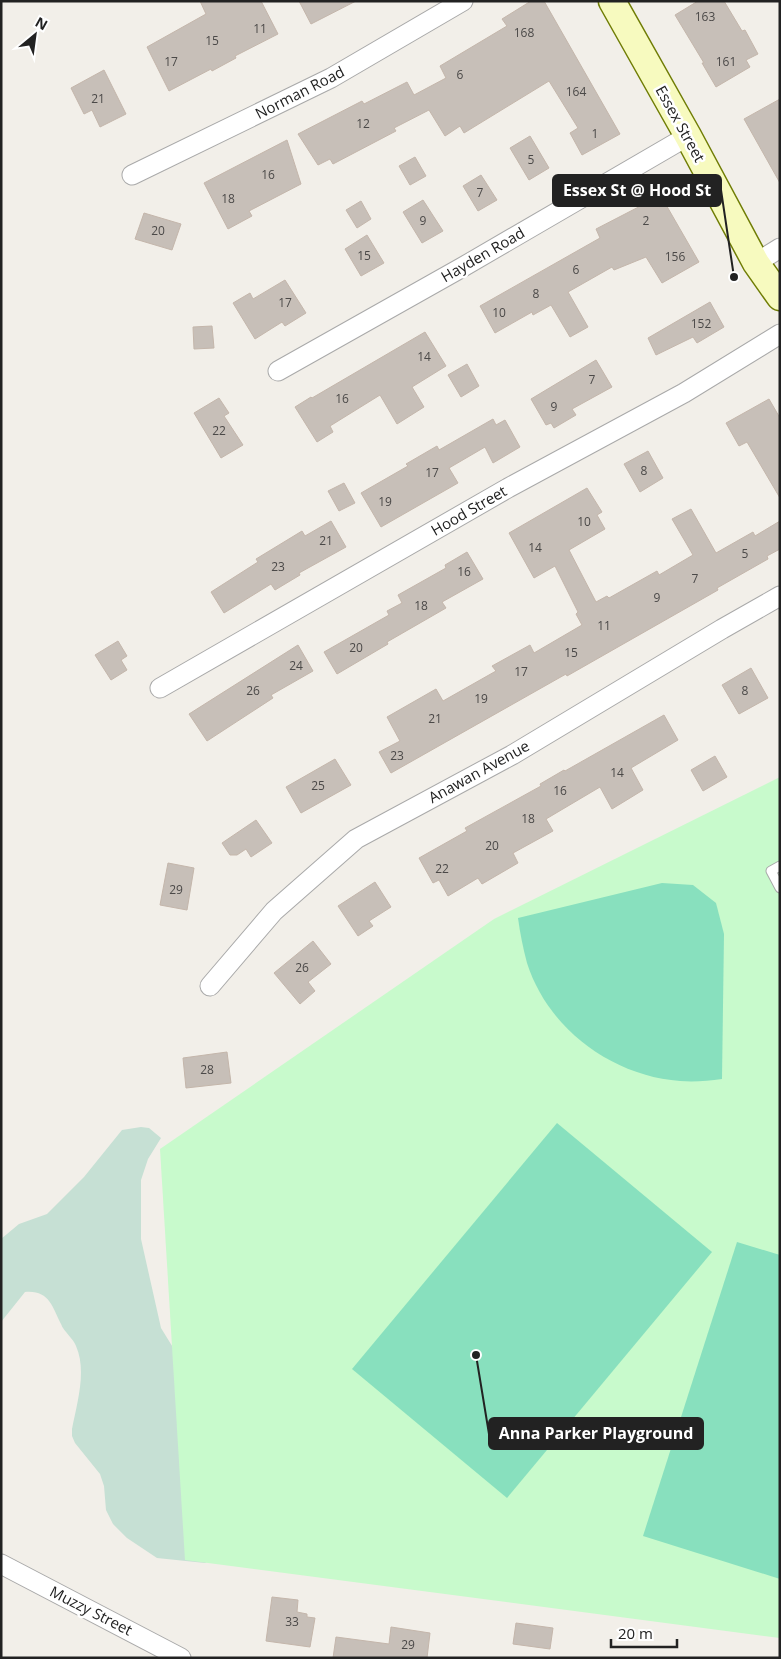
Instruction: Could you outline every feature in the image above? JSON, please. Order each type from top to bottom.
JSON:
[{"type":"main road","name":"Essex Street","points":[[617,3],[756,263],[780,297]]},
{"type":"street","name":"Norman Road","points":[[132,175],[331,78],[463,1]]},
{"type":"street","name":"Hayden Road","points":[[278,371],[461,268],[688,136]]},
{"type":"street","points":[[756,263],[780,248]]},
{"type":"street","name":"Hood Street","points":[[160,688],[508,488],[684,393],[780,334]]},
{"type":"street","name":"Anawan Avenue","points":[[210,986],[274,911],[356,840],[512,755],[722,628],[780,596]]},
{"type":"street","name":"Muzzy Street","points":[[1,1564],[181,1658]]},
{"type":"lane","points":[[780,866],[771,871],[780,888]]},
{"type":"green space","points":[[780,777],[780,1638],[185,1560],[160,1149],[494,919]]},
{"type":"green space","points":[[662,883],[693,885],[716,903],[724,934],[722,1079],[680,1081],[655,1077],[630,1070],[607,1059],[586,1045],[550,1009],[537,987],[527,963],[518,918]]},
{"type":"green space","points":[[557,1123],[712,1252],[507,1498],[352,1369]]},
{"type":"green space","points":[[141,1127],[149,1128],[161,1138],[148,1159],[141,1180],[141,1239],[161,1328],[177,1354],[218,1556],[205,1563],[157,1558],[127,1538],[113,1524],[106,1510],[104,1486],[100,1474],[75,1443],[72,1436],[80,1387],[81,1366],[75,1343],[62,1327],[49,1300],[45,1296],[33,1292],[25,1292],[1,1322],[1,1239],[19,1224],[47,1214],[84,1177],[122,1130]]},
{"type":"green space","points":[[737,1242],[780,1255],[780,1579],[643,1536]]},
{"type":"building","points":[[200,1],[261,1],[278,34],[235,56],[236,58],[212,71],[211,69],[169,91],[147,47],[206,14]]},
{"type":"building","points":[[299,1],[356,1],[311,24]]},
{"type":"building","points":[[531,1],[544,1],[620,134],[582,155],[570,133],[578,128],[549,81],[464,133],[460,126],[445,136],[429,110],[394,128],[396,131],[333,164],[330,159],[318,165],[298,134],[362,101],[364,104],[407,82],[414,95],[446,78],[440,66],[507,26],[502,19]]},
{"type":"building","points":[[698,1],[724,1],[742,31],[745,30],[758,54],[746,60],[750,67],[716,87],[675,15]]},
{"type":"building","points":[[104,70],[126,114],[100,127],[92,110],[84,114],[71,88]]},
{"type":"building","points":[[780,99],[780,183],[744,119]]},
{"type":"building","points":[[530,136],[549,168],[529,180],[510,148]]},
{"type":"building","points":[[287,140],[301,184],[249,211],[252,216],[228,229],[204,183]]},
{"type":"building","points":[[415,157],[426,176],[410,185],[399,166]]},
{"type":"building","points":[[481,175],[497,200],[478,211],[463,186]]},
{"type":"building","points":[[654,199],[659,207],[665,203],[699,262],[662,283],[646,257],[614,270],[612,267],[568,292],[588,327],[570,337],[551,305],[533,315],[532,312],[495,333],[480,306],[600,238],[596,229]]},
{"type":"building","points":[[423,200],[443,231],[422,243],[403,212]]},
{"type":"building","points":[[361,201],[371,219],[357,228],[346,210]]},
{"type":"building","points":[[144,213],[181,224],[172,250],[135,239]]},
{"type":"building","points":[[367,235],[384,263],[361,276],[345,249]]},
{"type":"building","points":[[285,280],[306,313],[285,326],[282,322],[255,339],[233,303],[250,293],[253,299]]},
{"type":"building","points":[[710,302],[724,327],[697,343],[693,337],[656,355],[648,338]]},
{"type":"building","points":[[212,326],[214,348],[194,349],[193,327]]},
{"type":"building","points":[[425,332],[446,366],[412,387],[424,407],[397,424],[380,395],[330,426],[333,432],[317,442],[295,407]]},
{"type":"building","points":[[596,360],[612,387],[572,409],[576,415],[554,428],[551,423],[546,425],[531,399]]},
{"type":"building","points":[[467,364],[479,386],[461,397],[448,375]]},
{"type":"building","points":[[219,398],[229,413],[224,416],[243,445],[221,458],[194,413]]},
{"type":"building","points":[[769,399],[780,418],[780,498],[747,442],[739,446],[726,423]]},
{"type":"building","points":[[493,419],[496,425],[505,420],[520,447],[493,463],[485,447],[449,468],[458,483],[381,527],[361,493],[408,466],[406,464],[437,446],[439,450]]},
{"type":"building","points":[[648,451],[663,478],[640,492],[624,464]]},
{"type":"building","points":[[344,483],[355,503],[339,511],[328,491]]},
{"type":"building","points":[[587,488],[602,512],[597,515],[605,529],[569,550],[596,602],[607,596],[609,598],[657,571],[659,575],[693,555],[672,519],[691,509],[716,553],[753,532],[755,536],[780,521],[780,549],[767,556],[768,559],[717,588],[718,590],[391,773],[379,752],[400,741],[387,717],[436,689],[443,701],[496,671],[492,666],[530,645],[534,653],[582,625],[576,614],[578,612],[555,566],[534,578],[509,533]]},
{"type":"building","points":[[331,521],[346,547],[299,573],[300,575],[275,590],[271,584],[224,613],[211,592],[258,562],[256,559],[302,531],[305,536]]},
{"type":"building","points":[[467,552],[483,579],[442,602],[446,608],[337,674],[324,652],[389,615],[387,611],[402,603],[398,595],[446,568],[445,565]]},
{"type":"building","points":[[118,641],[127,656],[121,660],[127,670],[111,680],[95,655]]},
{"type":"building","points":[[298,645],[313,671],[271,695],[273,698],[207,741],[189,714]]},
{"type":"building","points":[[751,668],[768,698],[739,714],[722,685]]},
{"type":"building","points":[[664,715],[678,740],[631,768],[643,790],[612,809],[600,787],[546,819],[553,831],[513,853],[518,863],[482,884],[478,878],[448,896],[439,880],[433,883],[419,858],[467,831],[465,828],[541,786],[540,784]]},
{"type":"building","points":[[715,756],[727,777],[703,791],[691,770]]},
{"type":"building","points":[[335,759],[351,785],[301,813],[286,787]]},
{"type":"building","points":[[256,820],[272,843],[251,857],[246,849],[237,855],[230,855],[222,843]]},
{"type":"building","points":[[168,863],[194,868],[187,910],[160,905]]},
{"type":"building","points":[[375,882],[391,907],[369,921],[373,926],[358,936],[338,906]]},
{"type":"building","points":[[313,941],[331,964],[308,982],[315,991],[300,1004],[274,973]]},
{"type":"building","points":[[227,1052],[231,1083],[186,1088],[183,1058]]},
{"type":"building","points":[[272,1597],[298,1600],[297,1612],[307,1614],[307,1617],[315,1618],[310,1647],[266,1641]]},
{"type":"building","points":[[516,1623],[553,1628],[550,1649],[513,1644]]},
{"type":"building","points":[[391,1627],[430,1633],[427,1658],[333,1658],[336,1637],[389,1644]]},
{"type":"place","name":"Essex St @ Hood St","points":[[734,277]]},
{"type":"place","name":"Anna Parker Playground","points":[[476,1355]]}]
